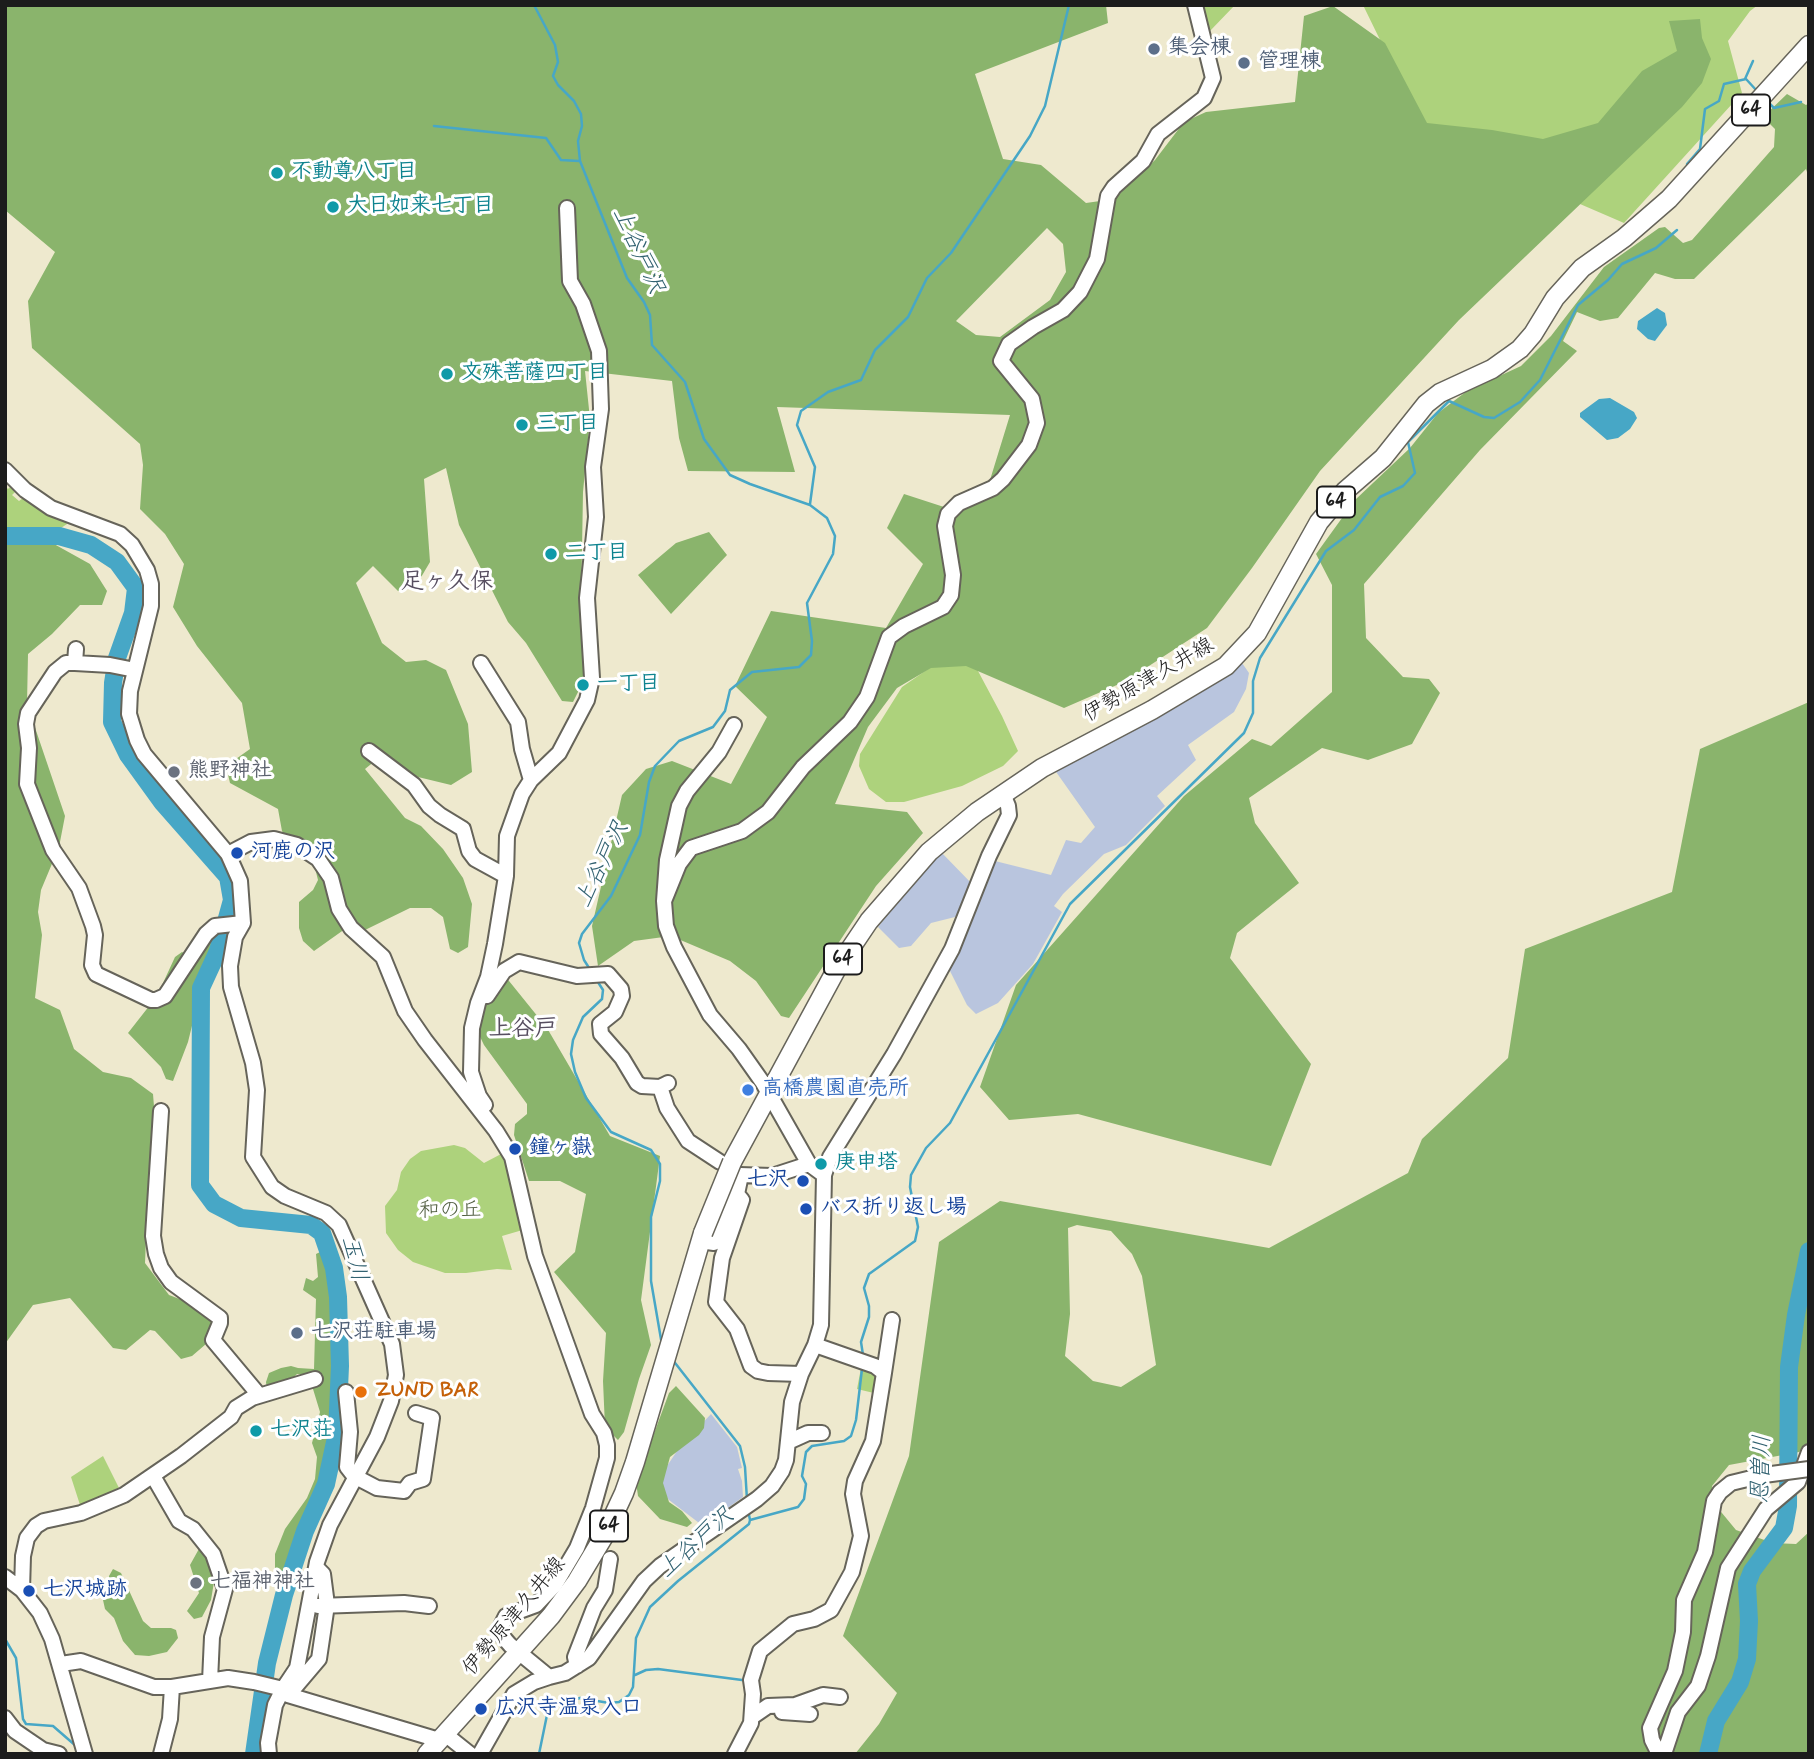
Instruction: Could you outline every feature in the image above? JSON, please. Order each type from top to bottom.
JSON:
[{"type":"main road","name":"伊勢原津久井線","points":[[733,1169],[768,1094],[836,970],[869,921],[929,852],[976,812],[1042,768],[1152,710],[1226,666],[1257,633],[1319,522],[1345,491],[1383,458],[1426,404],[1440,393],[1492,369],[1520,349],[1533,334],[1555,298],[1582,268],[1624,238],[1669,199],[1809,45]]},
{"type":"main road","name":"64","points":[[700,1241],[733,1169]]},
{"type":"main road","name":"伊勢原津久井線","points":[[427,1754],[551,1616],[604,1536],[629,1481],[700,1241]]},
{"type":"street","points":[[664,901],[679,864],[691,848],[742,831],[768,812],[803,767],[850,722],[867,697],[889,637],[904,626],[943,607],[951,595],[953,575],[945,526],[948,514],[959,503],[993,488],[1003,479],[1029,445],[1037,423],[1032,399],[1001,361],[1009,344],[1063,310],[1080,292],[1097,259],[1108,196],[1114,187],[1143,161],[1158,134],[1204,98],[1213,78],[1195,5]]},
{"type":"street","points":[[504,1143],[502,1127],[479,1096],[471,1072],[472,1028],[488,977],[506,876],[507,836],[522,794],[531,780],[559,753],[587,700],[592,678],[587,598],[596,517],[593,467],[601,409],[599,351],[583,304],[570,281],[566,208]]},
{"type":"street","points":[[5,470],[35,498],[51,508],[120,534],[139,555],[151,584],[151,606],[129,699],[129,714],[144,754],[229,854],[240,881],[239,924],[230,967],[231,987],[253,1063],[257,1090],[253,1157],[272,1187],[285,1196],[326,1213],[339,1225],[392,1344],[396,1375],[391,1401],[377,1437],[330,1525],[316,1567],[297,1668],[275,1705],[268,1743],[269,1754]]},
{"type":"street","points":[[135,670],[75,656],[55,672],[29,713],[26,724],[29,748],[27,783],[51,845],[79,888],[93,926],[93,970],[99,978],[156,1000],[165,996],[206,934],[215,926],[239,924]]},
{"type":"street","points":[[481,663],[518,722],[531,780]]},
{"type":"street","points":[[734,725],[719,752],[687,791],[679,806],[667,860],[664,901],[666,926],[704,1005],[717,1025],[740,1049],[809,1164],[824,1175]]},
{"type":"street","points":[[369,751],[414,785],[429,806],[463,829],[469,851],[475,859],[506,876]]},
{"type":"street","points":[[480,1754],[514,1693],[534,1682],[565,1673],[589,1658],[643,1581],[660,1566],[757,1499],[772,1486],[782,1471],[789,1442],[792,1402],[800,1374],[816,1345],[821,1325],[824,1175],[830,1157],[894,1054],[952,949],[989,856],[1009,816],[1003,794]]},
{"type":"street","points":[[229,854],[251,842],[274,839],[297,845],[318,859],[331,878],[339,909],[351,928],[383,957],[405,1011],[504,1143],[516,1170],[535,1256],[592,1414],[604,1433],[607,1445],[607,1458],[593,1508],[577,1548],[555,1586],[536,1605],[511,1613],[502,1622],[503,1637],[518,1653],[549,1677]]},
{"type":"street","points":[[478,1003],[485,1000],[504,971],[519,962],[576,976],[608,974],[621,989],[622,996],[615,1012],[600,1024],[601,1034],[622,1058],[637,1083],[642,1086],[664,1085],[667,1108],[688,1141],[733,1169],[772,1176],[809,1164]]},
{"type":"street","points":[[161,1111],[153,1236],[156,1254],[161,1268],[171,1282],[220,1318],[213,1340],[259,1395]]},
{"type":"street","points":[[733,1169],[737,1194],[742,1200],[722,1258],[716,1302],[737,1329],[751,1366],[768,1373],[800,1374]]},
{"type":"street","points":[[700,1241],[714,1243],[718,1240],[737,1194]]},
{"type":"street","points":[[735,1754],[752,1717],[751,1680],[760,1651],[793,1624],[814,1619],[831,1610],[852,1572],[861,1536],[853,1494],[855,1481],[873,1441],[892,1320]]},
{"type":"street","points":[[816,1345],[875,1366],[884,1373]]},
{"type":"street","points":[[22,1590],[23,1556],[27,1538],[36,1526],[44,1521],[81,1513],[113,1500],[153,1476],[231,1418],[236,1408],[259,1395],[315,1379]]},
{"type":"street","points":[[346,1392],[350,1432],[348,1467],[354,1476],[377,1488],[404,1491],[410,1483],[424,1479],[432,1418],[416,1413]]},
{"type":"street","points":[[789,1442],[808,1433],[822,1433]]},
{"type":"street","points":[[1661,1754],[1678,1712],[1698,1686],[1708,1656],[1728,1568],[1766,1509],[1798,1482],[1809,1452]]},
{"type":"street","points":[[1661,1754],[1652,1740],[1650,1728],[1675,1671],[1683,1632],[1684,1600],[1704,1552],[1714,1501],[1731,1483],[1809,1469]]},
{"type":"street","points":[[153,1476],[179,1521],[193,1530],[213,1554],[225,1589],[212,1637],[210,1681]]},
{"type":"street","points":[[577,1666],[575,1657],[594,1608],[605,1590],[610,1559]]},
{"type":"street","points":[[283,1692],[318,1659],[327,1605],[323,1574],[316,1567]]},
{"type":"street","points":[[5,1577],[22,1590],[40,1613],[52,1639],[85,1754]]},
{"type":"street","points":[[309,1606],[404,1603],[429,1606]]},
{"type":"street","points":[[61,1664],[81,1661],[146,1685],[172,1687],[228,1678],[254,1682],[442,1737],[470,1754]]},
{"type":"street","points":[[161,1754],[170,1719],[172,1687]]},
{"type":"street","points":[[752,1717],[768,1706],[795,1705],[823,1695],[840,1697]]},
{"type":"street","points":[[744,1738],[771,1715],[779,1712],[810,1714]]},
{"type":"street","points":[[5,1718],[15,1731],[43,1750],[59,1754]]},
{"type":"shaded area","points":[[1240,660],[1249,673],[1246,689],[1234,712],[1188,745],[1196,760],[1157,796],[1165,806],[1126,845],[1104,854],[1063,894],[1054,906],[1062,912],[1033,964],[998,1003],[976,1014],[967,1005],[948,967],[995,861],[1051,875],[1066,840],[1081,843],[1095,827],[1054,769]]},
{"type":"shaded area","points":[[941,852],[974,886],[955,917],[931,923],[911,946],[899,948],[878,927],[920,873]]},
{"type":"shaded area","points":[[711,1414],[737,1447],[742,1468],[738,1469],[743,1497],[703,1526],[669,1500],[664,1493],[662,1480],[665,1469],[679,1448]]},
{"type":"green space","points":[[5,5],[1106,5],[1108,23],[975,74],[1003,159],[1041,165],[1086,203],[1114,199],[1155,160],[1184,122],[1206,112],[1295,102],[1304,16],[1333,6],[1385,43],[1427,123],[1543,139],[1598,123],[1642,71],[1677,51],[1669,21],[1700,19],[1702,38],[1711,59],[1702,83],[1682,107],[1459,320],[1320,471],[1207,628],[1126,681],[1064,708],[966,666],[931,668],[897,688],[868,727],[835,804],[907,812],[923,833],[876,886],[789,1018],[781,1016],[756,981],[730,961],[671,936],[634,941],[598,966],[592,926],[622,795],[646,769],[672,761],[731,784],[767,717],[735,686],[771,611],[886,628],[923,564],[887,528],[904,494],[944,507],[963,506],[990,480],[1010,415],[777,407],[795,472],[688,471],[679,438],[672,381],[585,371],[590,419],[583,492],[581,607],[584,680],[573,702],[562,701],[526,643],[508,622],[459,525],[446,468],[424,479],[430,562],[417,584],[398,591],[373,566],[356,583],[382,643],[406,662],[426,660],[446,670],[468,724],[472,772],[451,785],[418,777],[381,756],[365,769],[405,818],[421,826],[443,849],[463,878],[472,904],[468,947],[458,953],[450,949],[443,917],[431,908],[410,908],[365,930],[352,924],[314,951],[303,941],[299,928],[299,902],[313,890],[318,880],[314,864],[293,850],[282,831],[278,809],[230,783],[226,766],[250,749],[242,703],[197,646],[173,607],[184,564],[165,534],[140,509],[143,465],[140,444],[32,348],[28,301],[55,252],[5,210]],"holes":[[[1047,228],[1063,244],[1066,272],[1050,300],[1000,337],[976,335],[956,321]]]},
{"type":"green space","points":[[1202,5],[1235,5],[1209,32]]},
{"type":"green space","points":[[1363,5],[1758,5],[1750,11],[1728,41],[1742,93],[1624,223],[1536,185],[1424,130]]},
{"type":"green space","points":[[1787,94],[1806,105],[1809,103],[1809,178],[1806,169],[1694,279],[1675,279],[1655,273],[1618,318],[1600,321],[1577,312],[1563,341],[1577,351],[1480,450],[1364,584],[1366,638],[1403,677],[1429,679],[1440,693],[1412,744],[1368,760],[1322,748],[1249,798],[1255,823],[1299,883],[1237,933],[1230,958],[1311,1064],[1271,1166],[1078,1114],[1009,1120],[980,1087],[1016,985],[1184,796],[1252,739],[1271,746],[1332,692],[1332,585],[1316,554],[1355,500],[1410,448],[1438,413],[1467,391],[1521,366],[1551,336],[1604,267],[1659,228],[1665,227],[1683,243],[1692,240],[1774,147],[1775,129],[1763,117]]},
{"type":"green space","points":[[5,486],[15,492],[12,495],[19,501],[23,498],[44,513],[66,521],[67,524],[55,532],[25,530],[5,533]]},
{"type":"green space","points":[[709,532],[727,555],[671,614],[638,575],[676,543]]},
{"type":"green space","points":[[5,544],[54,544],[90,564],[107,591],[102,605],[80,605],[28,654],[27,704],[65,816],[59,847],[41,890],[38,912],[42,935],[35,998],[60,1010],[74,1049],[103,1072],[131,1078],[153,1094],[156,1131],[148,1191],[145,1263],[169,1295],[198,1306],[212,1315],[213,1326],[206,1344],[192,1356],[181,1359],[155,1331],[150,1330],[126,1350],[113,1348],[70,1298],[33,1305],[5,1344]]},
{"type":"green space","points":[[947,656],[970,656],[1018,751],[1003,766],[962,786],[904,802],[886,802],[869,789],[859,766],[860,754],[902,687]]},
{"type":"green space","points":[[1809,702],[1809,1445],[1799,1452],[1729,1465],[1712,1486],[1717,1507],[1736,1530],[1773,1543],[1796,1544],[1809,1532],[1809,1754],[855,1754],[879,1724],[897,1693],[843,1636],[909,1456],[939,1242],[1000,1201],[1269,1248],[1408,1173],[1422,1139],[1508,1058],[1525,949],[1672,892],[1700,749]],"holes":[[[1077,1225],[1111,1231],[1132,1254],[1142,1276],[1156,1365],[1121,1387],[1093,1381],[1065,1356],[1070,1314],[1068,1228]]]},
{"type":"green space","points":[[207,937],[215,937],[218,945],[204,977],[188,1042],[173,1081],[166,1079],[161,1067],[128,1033],[157,996],[175,957],[182,952],[186,954],[193,969]]},
{"type":"green space","points":[[505,976],[547,1028],[610,1136],[660,1156],[641,1300],[651,1345],[624,1432],[618,1440],[605,1427],[603,1381],[606,1333],[554,1272],[575,1252],[586,1194],[560,1181],[529,1181],[514,1135],[515,1124],[527,1114],[527,1104],[484,1045],[469,1014]]},
{"type":"green space","name":"和の丘","points":[[454,1145],[465,1148],[484,1163],[503,1153],[508,1161],[526,1229],[502,1236],[512,1270],[445,1273],[413,1262],[398,1250],[386,1233],[385,1206],[397,1190],[401,1172],[410,1159],[421,1151]]},
{"type":"green space","points":[[322,1251],[327,1260],[334,1290],[335,1343],[332,1356],[334,1377],[343,1385],[343,1419],[341,1428],[332,1434],[326,1445],[319,1490],[288,1569],[281,1572],[275,1570],[275,1554],[285,1529],[307,1498],[315,1479],[317,1457],[312,1443],[320,1412],[313,1389],[305,1375],[297,1374],[289,1382],[267,1390],[266,1382],[269,1373],[281,1368],[291,1366],[314,1369],[316,1299],[303,1290],[306,1278],[313,1281],[318,1277],[316,1254]]},
{"type":"green space","points":[[861,1368],[880,1371],[878,1394],[857,1389]]},
{"type":"green space","points":[[676,1386],[705,1418],[704,1428],[699,1435],[670,1457],[663,1483],[669,1502],[682,1511],[692,1523],[687,1527],[660,1519],[638,1496],[636,1482],[669,1393]]},
{"type":"green space","points":[[103,1456],[120,1490],[81,1508],[71,1477]]},
{"type":"green space","points":[[200,1547],[204,1548],[215,1576],[211,1600],[202,1617],[194,1619],[187,1611],[199,1593],[190,1565]]},
{"type":"green space","points":[[113,1569],[121,1573],[143,1621],[151,1628],[176,1630],[178,1638],[167,1652],[149,1656],[135,1655],[123,1641],[114,1618],[105,1609],[103,1600],[109,1589],[109,1576]]},
{"type":"water","points":[[1657,308],[1665,313],[1667,325],[1655,341],[1648,339],[1637,329],[1638,321]]},
{"type":"water","points":[[1610,398],[1634,412],[1637,418],[1630,429],[1618,438],[1607,440],[1580,417],[1580,413],[1599,399]]},
{"type":"waterway","name":"上谷戸沢","points":[[534,5],[555,45],[558,62],[553,76],[581,114],[582,126],[578,141],[580,161],[627,278],[650,315],[652,345],[685,382],[704,439],[730,475],[810,505],[827,518],[835,536],[833,554],[807,603],[811,655],[799,667],[752,672],[730,690],[725,711],[713,727],[679,741],[655,766],[649,782],[640,835],[611,896],[582,934],[579,943],[584,960],[591,971]]},
{"type":"waterway","points":[[810,504],[815,467],[797,425],[801,411],[828,392],[861,380],[875,350],[908,317],[927,278],[951,253],[1030,136],[1045,106],[1069,5]]},
{"type":"waterway","points":[[1745,79],[1753,61]]},
{"type":"waterway","points":[[1687,164],[1700,149],[1705,109],[1719,101],[1724,84],[1746,79],[1757,91]]},
{"type":"waterway","points":[[1767,101],[1774,108],[1801,102]]},
{"type":"waterway","points":[[434,126],[546,138],[561,160],[579,161]]},
{"type":"waterway","points":[[863,1355],[861,1342],[869,1317],[864,1288],[869,1274],[915,1241],[918,1227],[910,1187],[911,1175],[926,1148],[950,1123],[1070,904],[1244,733],[1253,713],[1253,681],[1260,658],[1326,551],[1354,530],[1380,497],[1403,486],[1415,473],[1408,442],[1449,401],[1484,417],[1494,418],[1520,402],[1540,380],[1578,305],[1608,280],[1622,264],[1656,248],[1677,230]]},
{"type":"waterway","name":"玉川","points":[[5,536],[59,536],[91,545],[117,562],[136,588],[133,613],[117,658],[112,722],[128,755],[162,802],[228,877],[232,900],[218,951],[201,988],[200,1185],[214,1204],[241,1218],[311,1225],[322,1233],[334,1268],[338,1297],[340,1366],[337,1433],[326,1484],[305,1531],[284,1595],[267,1663],[254,1754]]},
{"type":"waterway","name":"上谷戸沢","points":[[596,979],[603,990],[602,999],[583,1017],[573,1040],[571,1054],[586,1098],[611,1132],[651,1150],[660,1164],[660,1181],[651,1217],[651,1281],[662,1345]]},
{"type":"waterway","name":"恩曽川","points":[[1708,1754],[1716,1721],[1740,1682],[1747,1659],[1747,1584],[1752,1571],[1784,1528],[1788,1506],[1789,1367],[1809,1251]]},
{"type":"waterway","name":"上谷戸沢","points":[[672,1359],[740,1446],[745,1467],[747,1500]]},
{"type":"waterway","points":[[750,1520],[798,1507],[804,1499],[806,1484],[802,1476],[806,1452],[812,1446],[844,1441],[851,1436],[856,1420],[862,1369]]},
{"type":"waterway","name":"上谷戸沢","points":[[539,1754],[547,1715],[561,1702],[580,1698],[619,1702],[629,1695],[633,1687],[636,1638],[650,1607],[749,1524],[748,1510]]},
{"type":"waterway","points":[[5,1639],[16,1658],[23,1719],[26,1724],[53,1726],[76,1746]]},
{"type":"waterway","points":[[635,1675],[658,1669],[742,1680]]},
{"type":"place","name":"集会棟","points":[[1154,49]]},
{"type":"place","name":"管理棟","points":[[1244,63]]},
{"type":"place","name":"不動尊八丁目","points":[[277,173]]},
{"type":"place","name":"大日如来七丁目","points":[[333,207]]},
{"type":"place","name":"文殊菩薩四丁目","points":[[447,374]]},
{"type":"place","name":"三丁目","points":[[522,425]]},
{"type":"place","name":"二丁目","points":[[551,554]]},
{"type":"place","name":"一丁目","points":[[583,685]]},
{"type":"place","name":"熊野神社","points":[[174,772]]},
{"type":"place","name":"河鹿の沢","points":[[237,853]]},
{"type":"place","name":"高橋農園直売所","points":[[748,1090]]},
{"type":"place","name":"鐘ヶ嶽","points":[[515,1149]]},
{"type":"place","name":"庚申塔","points":[[821,1164]]},
{"type":"place","name":"七沢","points":[[803,1181]]},
{"type":"place","name":"バス折り返し場","points":[[806,1209]]},
{"type":"place","name":"七沢荘駐車場","points":[[297,1333]]},
{"type":"place","name":"ZUND BAR","points":[[361,1392]]},
{"type":"place","name":"七沢荘","points":[[256,1431]]},
{"type":"place","name":"七福神神社","points":[[196,1583]]},
{"type":"place","name":"七沢城跡","points":[[29,1591]]},
{"type":"place","name":"広沢寺温泉入口","points":[[481,1709]]},
{"type":"district","name":"足ヶ久保","points":[[447,583]]},
{"type":"district","name":"上谷戸","points":[[523,1030]]}]
